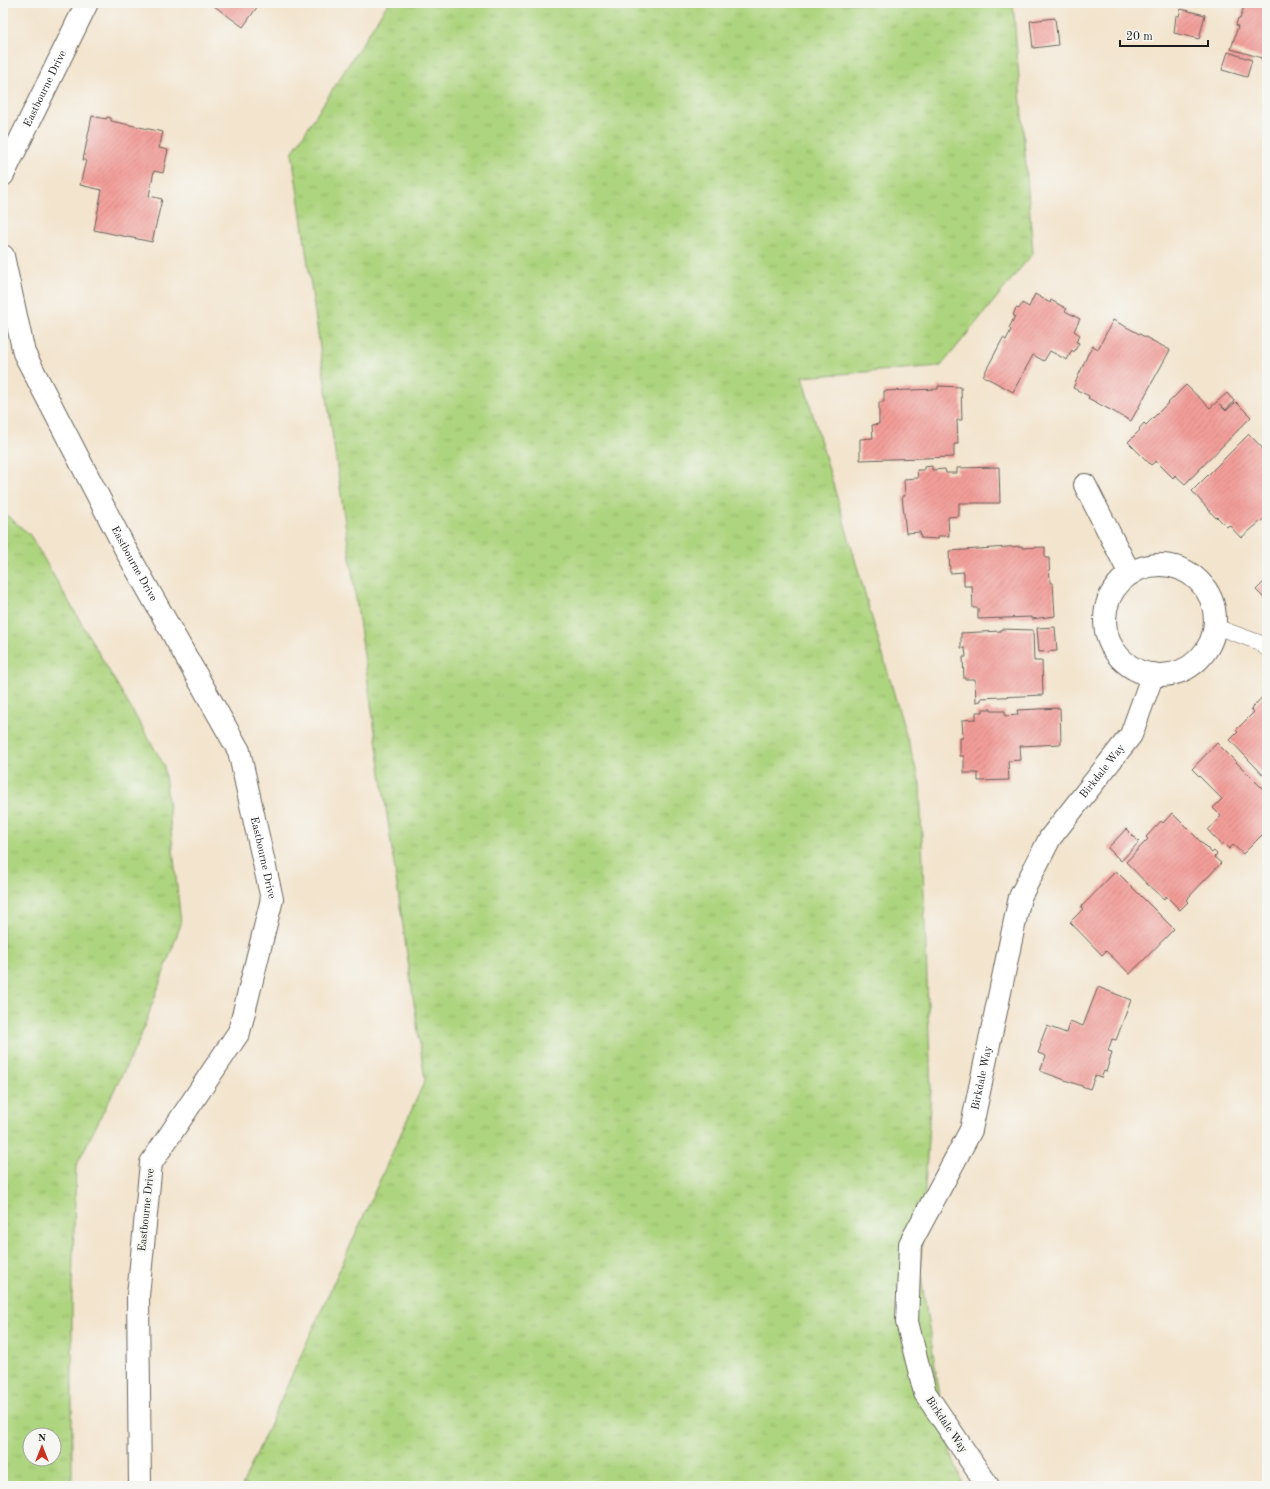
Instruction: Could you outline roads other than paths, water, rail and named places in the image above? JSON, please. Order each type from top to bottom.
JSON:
[{"type":"street","name":"Eastbourne Drive","points":[[3,174],[87,3]]},
{"type":"street","name":"Eastbourne Drive","points":[[3,256],[24,353],[128,554],[239,751],[272,899],[239,1032],[151,1163],[138,1296],[140,1486]]},
{"type":"street","points":[[1085,485],[1130,574]]},
{"type":"street","points":[[1156,565],[1170,566],[1183,571],[1194,578],[1204,588],[1214,613],[1214,626],[1211,640],[1204,653],[1194,663],[1181,670],[1168,674],[1153,674],[1137,670],[1122,661],[1112,648],[1106,632],[1104,615],[1109,599],[1117,584],[1130,574],[1143,568],[1156,565]]},
{"type":"street","name":"Birkdale Way","points":[[988,1486],[925,1393],[907,1322],[910,1244],[971,1130],[1020,897],[1050,838],[1131,735],[1153,674]]},
{"type":"lane","points":[[1214,626],[1258,642],[1267,649]]}]
